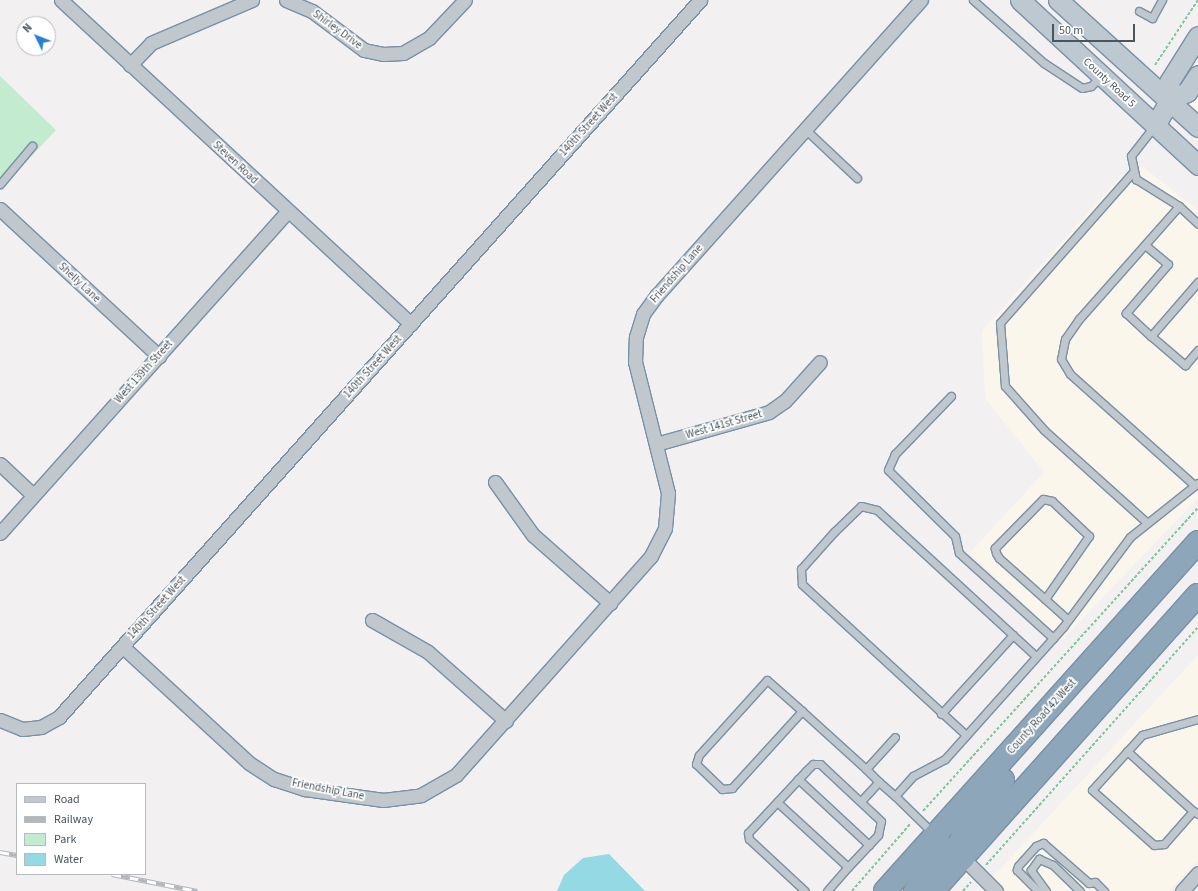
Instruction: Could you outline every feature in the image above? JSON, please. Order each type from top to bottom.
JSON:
[{"type":"highway","name":"County Road 42 West","points":[[885,891],[1198,542]]},
{"type":"highway","points":[[933,891],[1196,603]]},
{"type":"highway","points":[[963,858],[958,848],[964,829],[1095,658]]},
{"type":"highway","points":[[916,891],[940,854],[940,844],[935,836]]},
{"type":"main road","name":"County Road 5","points":[[1020,0],[1198,165]]},
{"type":"main road","points":[[1058,0],[1198,127]]},
{"type":"main road","points":[[1170,100],[1169,82],[1198,36]]},
{"type":"main road","points":[[1155,125],[1170,100],[1187,92],[1198,75]]},
{"type":"street","name":"Steven Road","points":[[61,0],[411,324]]},
{"type":"street","points":[[130,65],[151,43],[252,0]]},
{"type":"street","name":"Shirley Drive","points":[[286,0],[312,11],[364,50],[383,54],[403,53],[429,38],[465,0]]},
{"type":"street","name":"140th Street West","points":[[0,720],[22,729],[41,727],[59,717],[700,0]]},
{"type":"street","name":"Friendship Lane","points":[[123,647],[249,763],[274,779],[305,789],[382,800],[421,795],[456,775],[506,721],[651,556],[665,528],[668,493],[635,362],[636,337],[643,314],[657,295],[921,0]]},
{"type":"street","name":"Shelly Lane","points":[[0,209],[159,356]]},
{"type":"street","name":"West 139th Street","points":[[0,533],[288,211]]},
{"type":"street","name":"West 141st Street","points":[[656,444],[769,412],[785,401],[820,362]]},
{"type":"street","points":[[0,464],[33,495]]},
{"type":"street","points":[[495,482],[533,534],[610,603]]},
{"type":"street","points":[[372,620],[428,652],[506,721]]},
{"type":"street","points":[[963,858],[996,891]]},
{"type":"street","points":[[1182,891],[1198,873]]},
{"type":"lane","points":[[973,0],[1044,63],[1082,88],[1091,86],[1101,76]]},
{"type":"lane","points":[[1139,11],[1152,18],[1162,0]]},
{"type":"lane","points":[[1155,125],[1131,156],[1133,172],[1143,185],[1179,206],[1198,224]]},
{"type":"lane","points":[[806,130],[857,178]]},
{"type":"lane","points":[[0,184],[32,146]]},
{"type":"lane","points":[[1133,172],[1000,323],[1004,386],[1044,430],[1146,522]]},
{"type":"lane","points":[[895,796],[913,776],[944,759],[966,735],[1068,620],[1113,557],[1146,522],[1196,484],[1070,374],[1061,359],[1064,339],[1179,206]]},
{"type":"lane","points":[[1145,245],[1168,264],[1126,313],[1150,336],[1185,365],[1198,350]]},
{"type":"lane","points":[[1150,336],[1198,282]]},
{"type":"lane","points":[[951,396],[895,454],[888,470],[955,536],[959,553],[1052,638]]},
{"type":"lane","points":[[1045,599],[1089,536],[1052,500],[1044,499],[995,548],[999,558],[1068,620]]},
{"type":"lane","points":[[966,735],[941,714],[802,584],[801,569],[834,532],[861,506],[876,510],[1036,656]]},
{"type":"lane","points":[[941,714],[1013,635]]},
{"type":"lane","points":[[802,711],[732,788],[722,789],[696,764],[699,755],[767,680],[802,711],[866,769],[935,836]]},
{"type":"lane","points":[[1127,751],[1195,813],[1159,846],[1149,842],[1092,790],[1127,751],[1148,732],[1198,719]]},
{"type":"lane","points":[[866,769],[895,737]]},
{"type":"lane","points":[[805,891],[750,839],[748,833],[813,764],[820,764],[861,801],[881,821],[882,829],[827,891]]},
{"type":"lane","points":[[798,780],[869,845]]},
{"type":"lane","points":[[861,801],[879,782]]},
{"type":"lane","points":[[777,802],[848,867]]},
{"type":"lane","points":[[1038,891],[1018,870],[1018,866],[1036,846],[1043,843],[1089,883]]},
{"type":"lane","points":[[1046,891],[1030,870],[1039,859],[1053,865],[1081,891],[1089,883],[1095,882],[1104,891]]},
{"type":"path","points":[[1155,65],[1198,0]]},
{"type":"path","points":[[852,891],[916,817],[1198,508]]},
{"type":"path","points":[[963,891],[1198,627]]},
{"type":"shaded area","points":[[1198,75],[1198,127],[1170,100]]},
{"type":"shaded area","points":[[1143,167],[1198,210],[1198,498],[1062,640],[970,553],[1044,472],[985,398],[982,331],[1119,178]]},
{"type":"shaded area","points":[[1198,655],[1198,860],[1169,891],[980,891]]},
{"type":"green space","points":[[0,76],[56,130],[0,190]]},
{"type":"water","points":[[609,854],[645,891],[557,891],[564,875],[583,858]]},
{"type":"railway","points":[[0,852],[16,855]]},
{"type":"railway","points":[[117,875],[197,891]]}]
